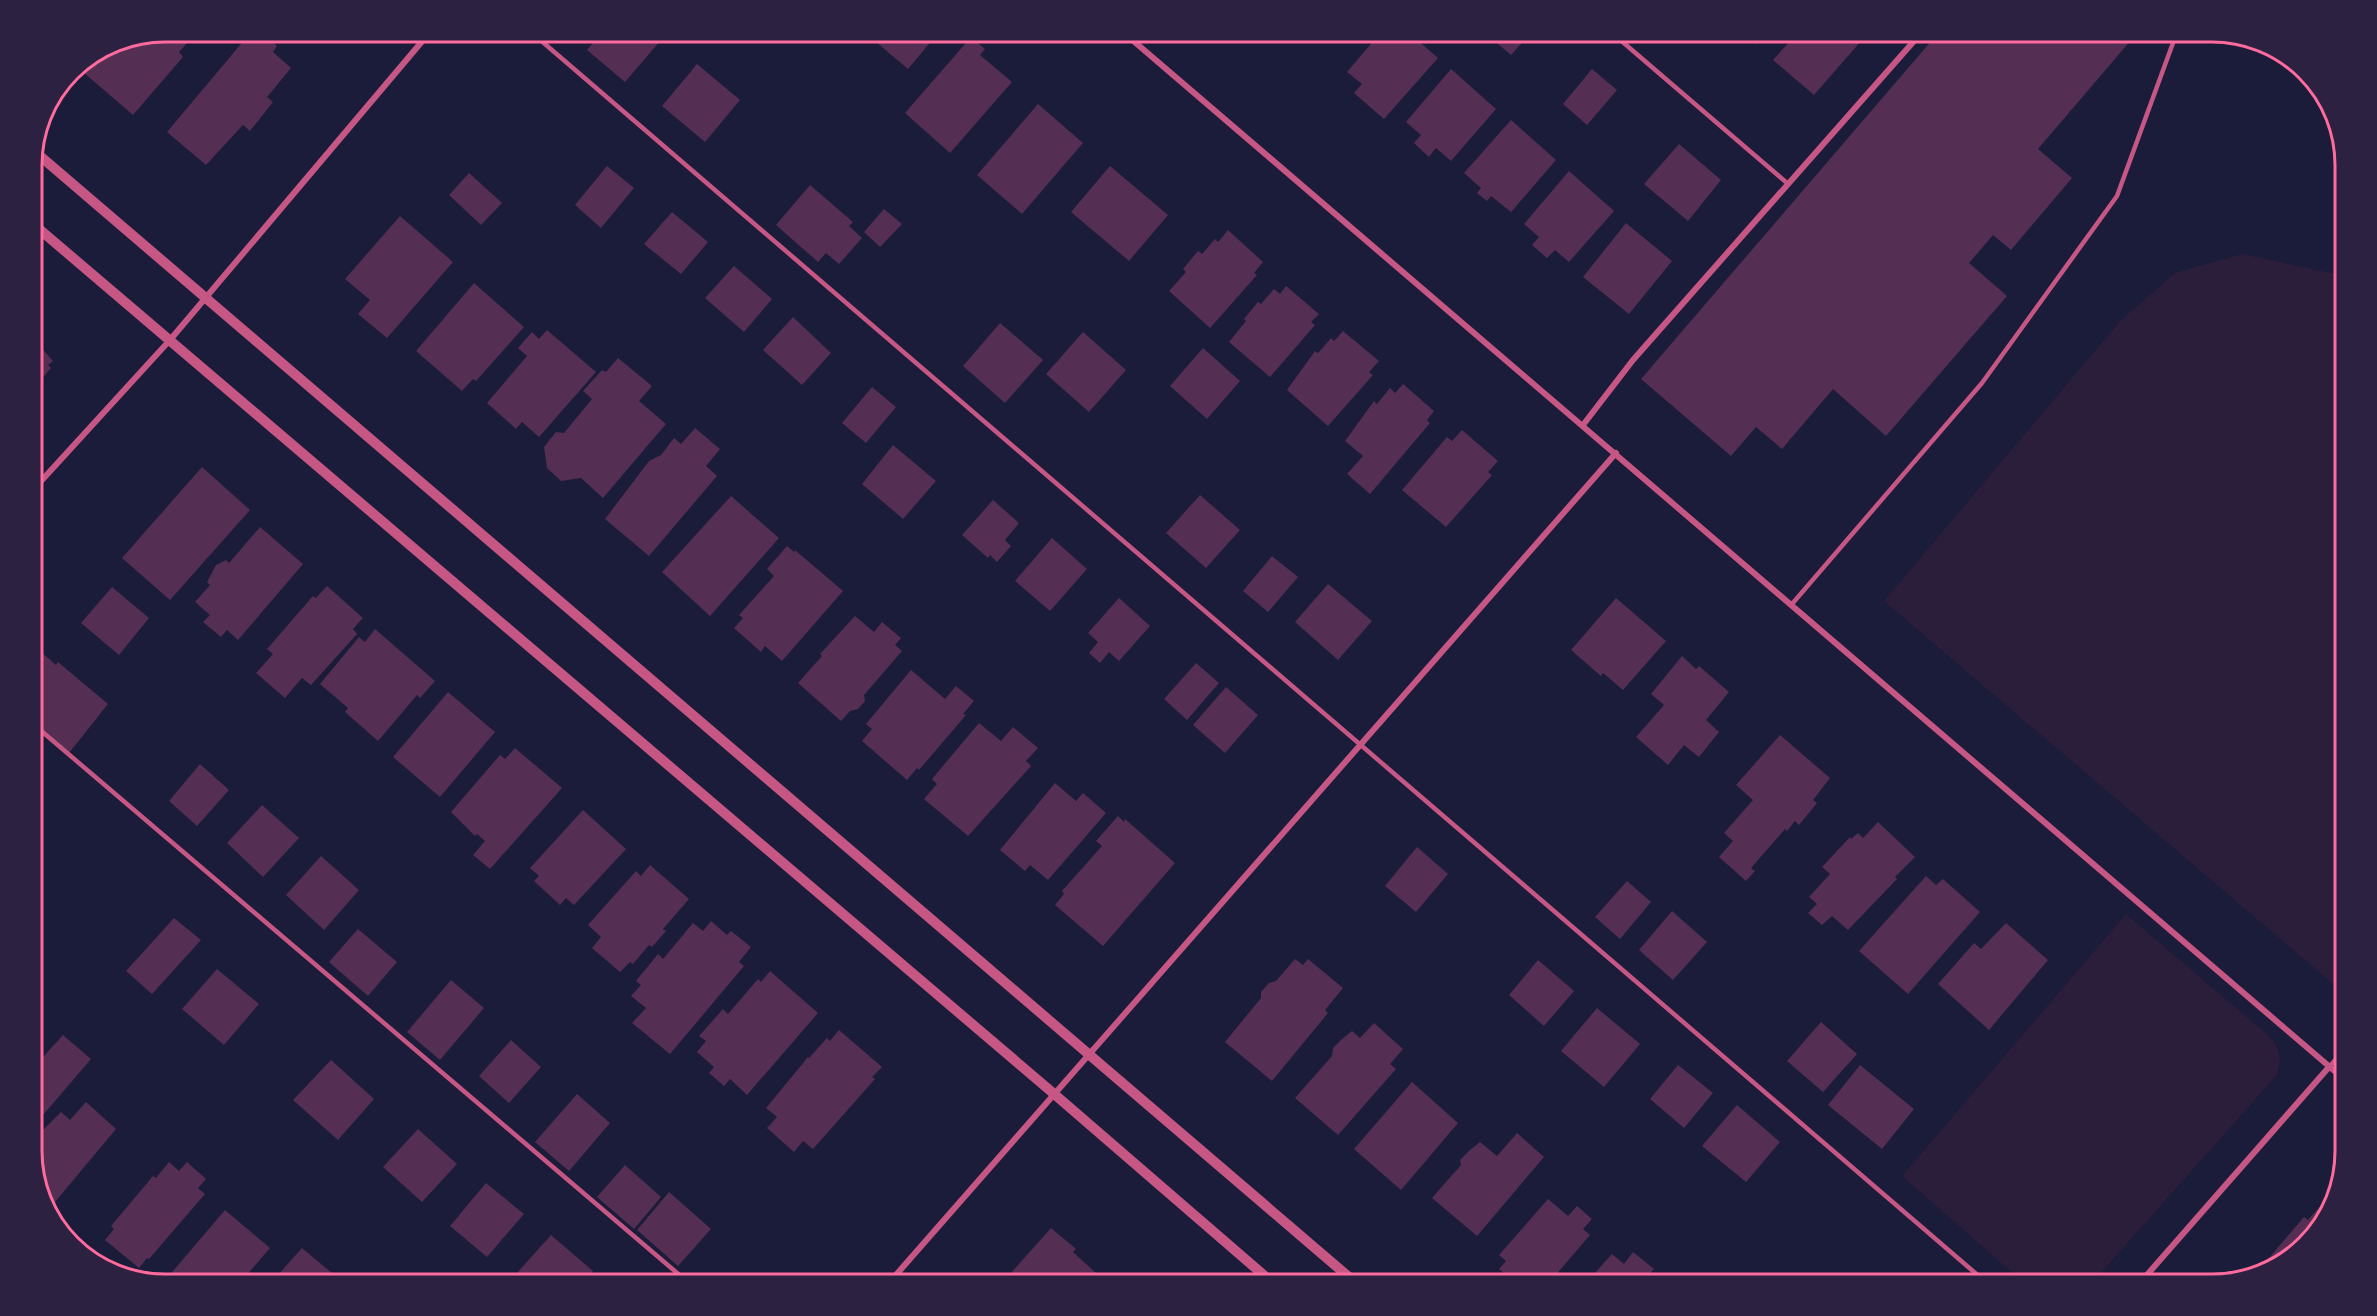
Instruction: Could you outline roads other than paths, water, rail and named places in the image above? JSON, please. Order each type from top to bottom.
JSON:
[{"type":"street","points":[[42,480],[170,340],[422,42]]},
{"type":"street","points":[[1135,42],[2335,1072]]},
{"type":"street","points":[[1583,425],[1633,360],[1913,42]]},
{"type":"street","points":[[42,158],[207,296],[1087,1056],[1345,1274]]},
{"type":"street","points":[[42,231],[1262,1274]]},
{"type":"street","points":[[897,1274],[1616,453]]},
{"type":"street","points":[[2148,1274],[2329,1067]]},
{"type":"lane","points":[[543,42],[1976,1274]]},
{"type":"lane","points":[[1623,42],[1787,183]]},
{"type":"lane","points":[[1792,604],[1982,383],[2117,196],[2173,42]]},
{"type":"lane","points":[[42,732],[678,1274]]},
{"type":"lane","points":[[2329,1067],[2335,1060]]}]
